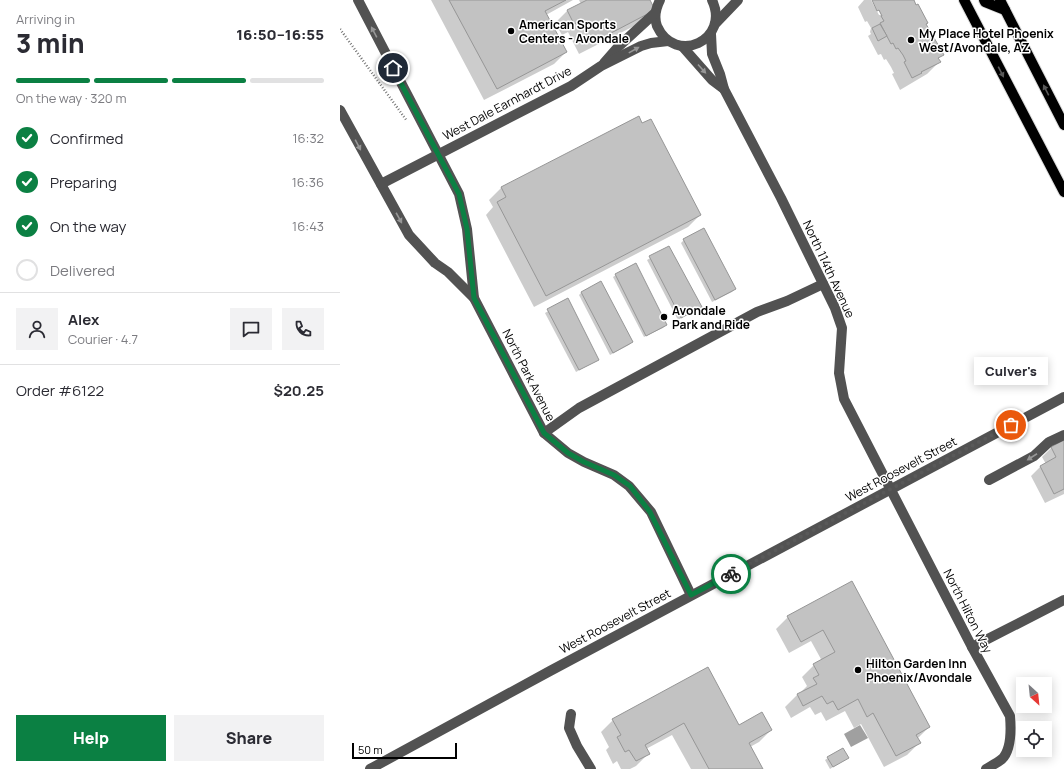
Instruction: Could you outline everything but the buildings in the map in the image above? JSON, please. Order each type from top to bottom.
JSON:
[{"type":"main road","points":[[964,0],[1064,192]]},
{"type":"main road","points":[[984,0],[985,2],[1005,10]]},
{"type":"main road","points":[[1000,0],[1064,125]]},
{"type":"street","name":"North Park Avenue","points":[[358,0],[459,194],[465,218],[474,298]]},
{"type":"street","name":"West Dale Earnhardt Drive","points":[[601,66],[618,47],[655,13],[660,0]]},
{"type":"street","points":[[712,0],[716,8],[715,24],[711,34],[712,54],[724,89]]},
{"type":"street","points":[[715,24],[738,0]]},
{"type":"street","points":[[655,13],[658,29],[668,41]]},
{"type":"street","points":[[682,46],[698,44],[711,34]]},
{"type":"street","name":"West Dale Earnhardt Drive","points":[[382,184],[571,86],[601,66],[641,46],[668,41],[682,46]]},
{"type":"street","points":[[682,46],[712,80],[724,89]]},
{"type":"street","name":"North 114th Avenue","points":[[724,89],[781,198],[835,308],[842,328],[839,373],[844,398],[891,489]]},
{"type":"street","name":"North Park Avenue","points":[[340,110],[409,235],[435,264],[448,272],[474,298],[544,433],[573,456],[614,475],[630,486],[650,512],[691,595]]},
{"type":"street","points":[[544,433],[579,408],[757,312],[787,301],[823,284]]},
{"type":"street","name":"West Roosevelt Street","points":[[370,769],[691,595],[1064,397]]},
{"type":"street","points":[[989,480],[1034,456],[1049,442],[1064,435]]},
{"type":"street","name":"North Hilton Way","points":[[891,489],[972,647],[1010,716],[1011,728],[1008,746],[1003,758],[986,769]]},
{"type":"street","points":[[972,647],[1064,600]]},
{"type":"street","points":[[571,714],[569,728],[577,746],[591,769]]},
{"type":"path","points":[[340,29],[409,124]]},
{"type":"shaded area","points":[[860,725],[868,738],[851,747],[844,734]]},
{"type":"way so far","points":[[731,574],[1011,425]]},
{"type":"place","name":"American Sports Centers - Avondale","points":[[511,31]]},
{"type":"place","name":"My Place Hotel Phoenix West/Avondale, AZ","points":[[911,40]]},
{"type":"place","name":"Avondale Park and Ride","points":[[664,317]]},
{"type":"place","name":"Culver's","points":[[1011,425]]},
{"type":"place","name":"Hilton Garden Inn Phoenix/Avondale","points":[[858,670]]},
{"type":"route","points":[[393,68],[459,194],[467,229],[474,298],[544,433],[568,453],[584,462],[614,475],[630,486],[650,512],[691,595],[731,574]]}]
